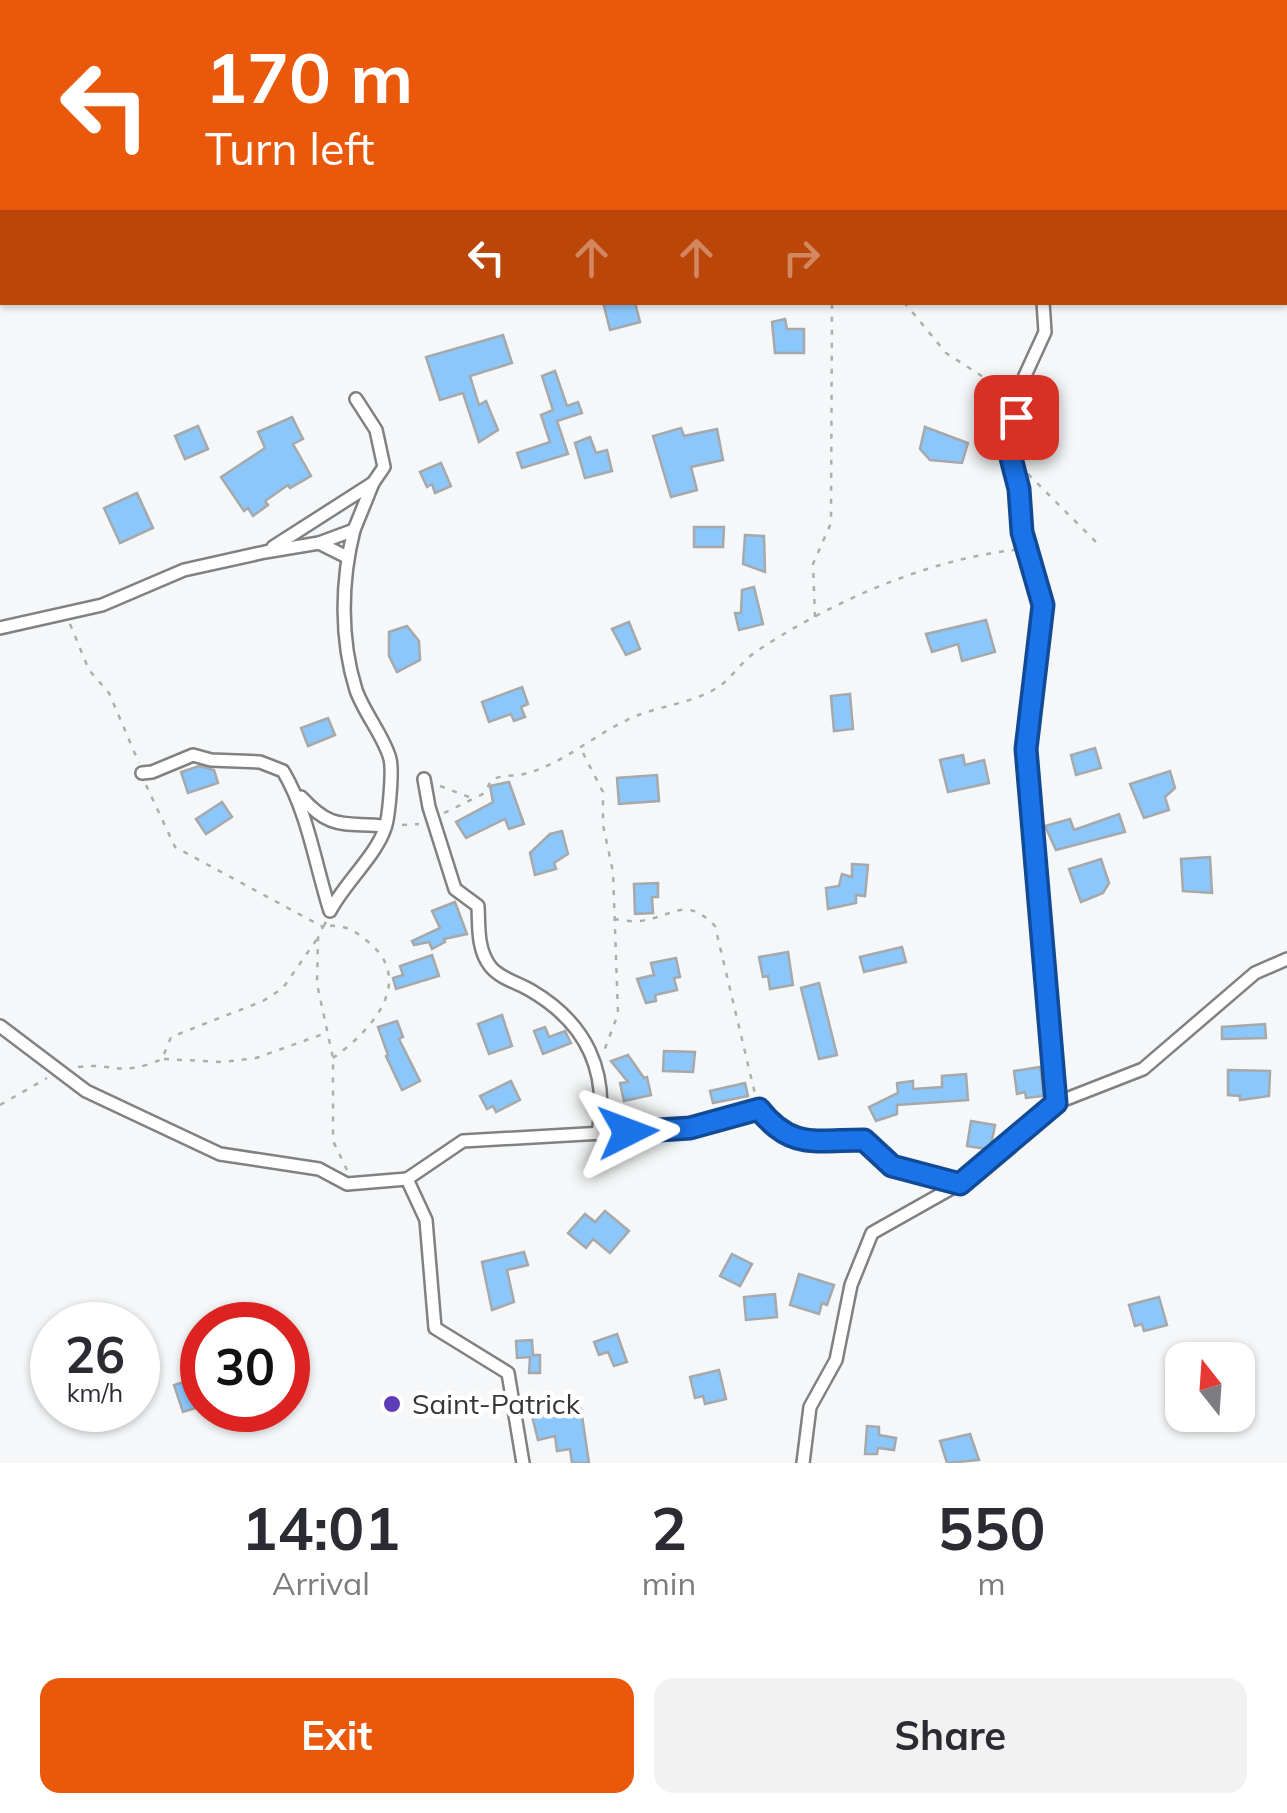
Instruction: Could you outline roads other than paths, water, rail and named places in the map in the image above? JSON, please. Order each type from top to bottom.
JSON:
[{"type":"street","points":[[1044,305],[1045,332],[1023,380],[1010,454],[1026,548],[1043,605],[1026,749],[1056,1103]]},
{"type":"street","points":[[295,790],[330,911],[385,826],[390,759],[367,719],[350,660],[344,590],[347,557],[373,483],[384,467],[376,430],[356,398]]},
{"type":"street","points":[[265,552],[373,483]]},
{"type":"street","points":[[0,628],[102,606],[184,570],[319,543],[354,530]]},
{"type":"street","points":[[319,543],[347,557]]},
{"type":"street","points":[[142,773],[193,755],[211,760],[260,762],[284,771],[322,820],[342,826],[385,826]]},
{"type":"street","points":[[424,779],[456,889],[478,906],[481,949],[492,970],[532,990],[564,1015],[598,1066],[604,1113],[598,1134]]},
{"type":"street","points":[[803,1463],[810,1407],[836,1360],[851,1284],[872,1234],[960,1184],[1056,1103],[1143,1068],[1255,973],[1287,959]]},
{"type":"street","points":[[0,1026],[86,1090],[220,1154],[319,1168],[346,1184],[407,1178],[463,1142],[690,1128],[759,1109],[777,1132],[802,1140],[864,1140],[892,1166],[960,1184]]},
{"type":"street","points":[[407,1178],[426,1220],[435,1328],[508,1373],[523,1463]]},
{"type":"place","name":"Saint-Patrick","points":[[392,1404]]}]
